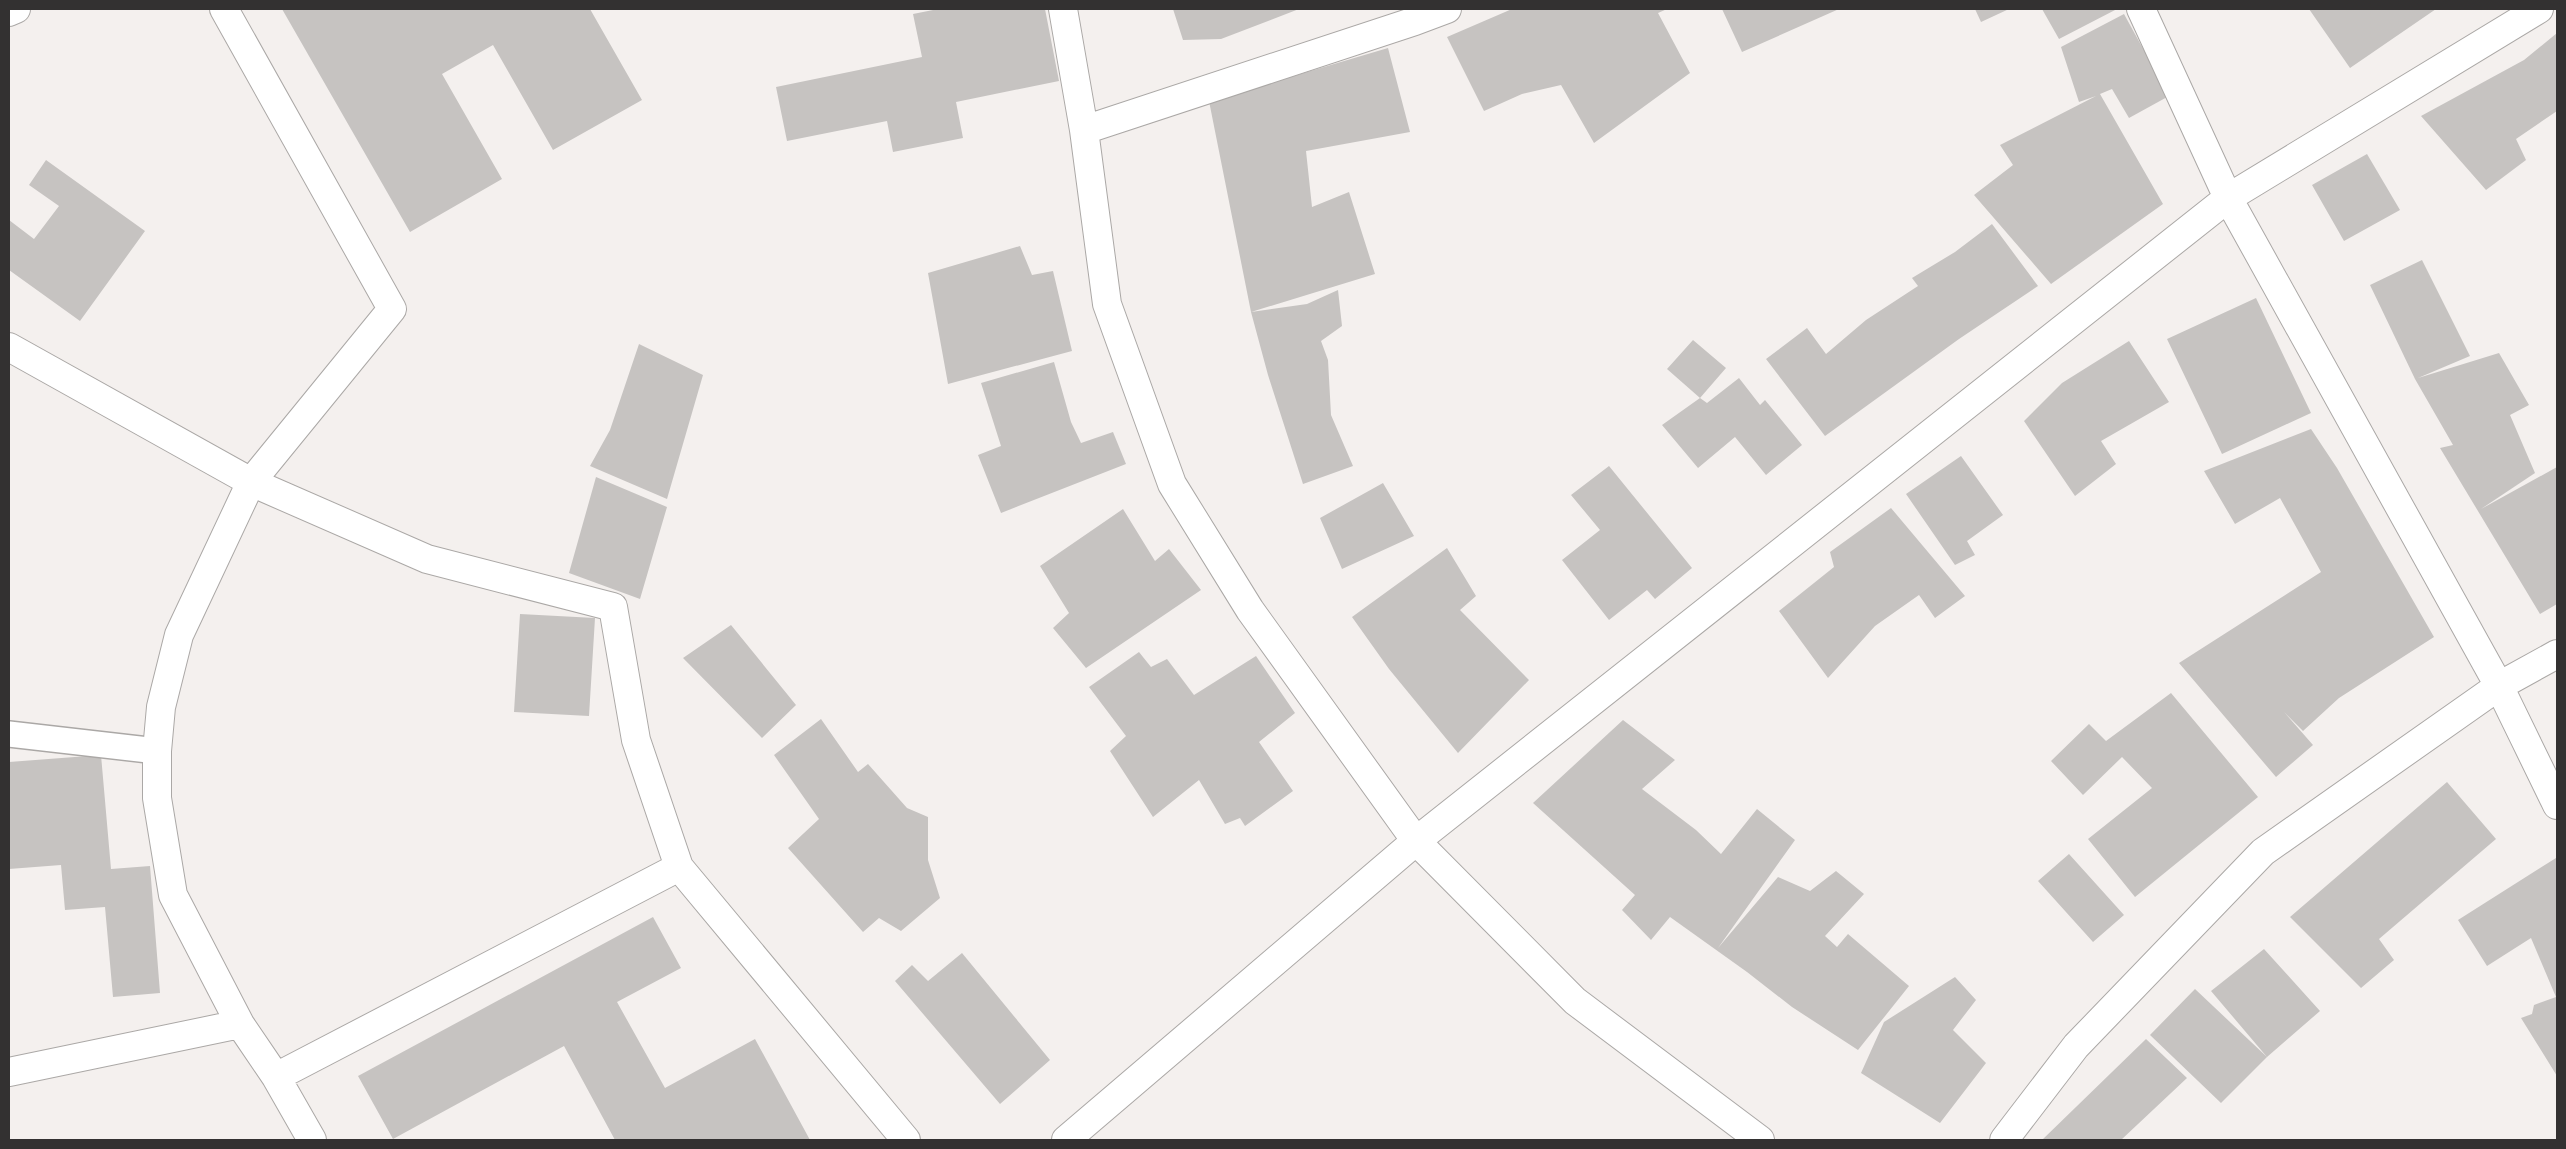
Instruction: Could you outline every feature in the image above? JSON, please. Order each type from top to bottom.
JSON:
[{"type":"street","points":[[9,12],[16,9]]},
{"type":"street","points":[[224,9],[392,309],[251,482],[179,635],[161,707],[157,751],[157,798],[174,895],[240,1024],[276,1078],[312,1140]]},
{"type":"street","points":[[1063,9],[1084,130],[1107,304],[1172,484],[1250,610],[1416,841],[1574,1001],[1760,1140]]},
{"type":"street","points":[[1084,130],[1447,9]]},
{"type":"street","points":[[2141,9],[2228,198],[2499,686],[2557,805]]},
{"type":"street","points":[[1066,1140],[1416,841],[2228,198],[2539,9]]},
{"type":"street","points":[[9,347],[251,482],[427,559],[613,607],[636,740],[679,867],[906,1140]]},
{"type":"street","points":[[2004,1140],[2076,1046],[2263,852],[2499,686],[2557,654]]},
{"type":"street","points":[[9,734],[157,751]]},
{"type":"street","points":[[276,1078],[679,867]]},
{"type":"street","points":[[9,1072],[240,1024]]},
{"type":"building","points":[[282,9],[590,9],[642,100],[553,150],[493,45],[442,74],[502,179],[410,232]]},
{"type":"building","points":[[938,9],[1045,9],[1059,81],[956,102],[963,138],[893,152],[887,121],[787,141],[776,87],[922,57],[913,14]]},
{"type":"building","points":[[1173,9],[1299,9],[1221,39],[1183,40]]},
{"type":"building","points":[[1512,9],[1667,9],[1658,13],[1690,73],[1594,143],[1561,85],[1522,94],[1484,111],[1447,37]]},
{"type":"building","points":[[1722,9],[1839,9],[1742,52]]},
{"type":"building","points":[[1975,9],[2009,9],[1981,22]]},
{"type":"building","points":[[2042,9],[2117,9],[2059,39]]},
{"type":"building","points":[[2309,9],[2436,9],[2350,68]]},
{"type":"building","points":[[2124,14],[2169,96],[2129,118],[2112,89],[2100,94],[2163,204],[2051,284],[1974,195],[2013,165],[2000,145],[2096,96],[2079,102],[2061,47]]},
{"type":"building","points":[[2557,33],[2557,111],[2516,139],[2526,160],[2486,190],[2421,116],[2524,60]]},
{"type":"building","points":[[1388,48],[1410,132],[1306,151],[1312,207],[1349,192],[1375,274],[1251,312],[1209,101]]},
{"type":"building","points":[[2367,154],[2400,210],[2344,241],[2312,185]]},
{"type":"building","points":[[46,160],[145,231],[80,321],[9,270],[9,220],[34,239],[59,206],[29,185]]},
{"type":"building","points":[[1992,224],[2038,286],[1959,339],[1825,436],[1766,359],[1807,328],[1826,354],[1866,320],[1918,286],[1912,278],[1955,252]]},
{"type":"building","points":[[1020,246],[1032,275],[1053,271],[1072,351],[948,384],[928,273]]},
{"type":"building","points":[[2422,260],[2470,356],[2418,378],[2499,353],[2529,405],[2510,415],[2535,473],[2481,509],[2557,467],[2557,604],[2540,614],[2440,448],[2453,445],[2415,379],[2370,285]]},
{"type":"building","points":[[1338,290],[1342,326],[1321,341],[1328,360],[1331,415],[1353,466],[1303,484],[1268,375],[1251,312],[1307,304]]},
{"type":"building","points":[[2256,298],[2311,413],[2222,454],[2167,339]]},
{"type":"building","points":[[1693,340],[1726,368],[1700,398],[1667,369]]},
{"type":"building","points":[[2129,341],[2169,402],[2101,441],[2116,464],[2075,496],[2024,421],[2062,383]]},
{"type":"building","points":[[639,344],[703,375],[667,499],[590,466],[610,430]]},
{"type":"building","points":[[1054,362],[1071,422],[1081,443],[1113,432],[1126,464],[1001,513],[978,455],[1001,446],[981,383]]},
{"type":"building","points":[[1739,378],[1760,405],[1765,400],[1802,445],[1766,475],[1735,437],[1698,468],[1662,425],[1700,398],[1707,403]]},
{"type":"building","points":[[2311,429],[2337,468],[2434,637],[2339,698],[2303,731],[2284,712],[2313,745],[2276,777],[2179,663],[2321,572],[2280,498],[2235,524],[2204,471]]},
{"type":"building","points":[[1961,456],[2003,515],[1967,541],[1975,555],[1955,565],[1906,494]]},
{"type":"building","points":[[1609,466],[1692,568],[1655,599],[1647,590],[1609,620],[1562,560],[1600,530],[1571,495]]},
{"type":"building","points":[[596,477],[667,507],[640,599],[569,573]]},
{"type":"building","points":[[1383,483],[1414,536],[1342,569],[1320,518]]},
{"type":"building","points":[[1891,508],[1965,596],[1935,618],[1919,595],[1875,626],[1828,678],[1779,611],[1834,567],[1830,552]]},
{"type":"building","points":[[1123,509],[1155,561],[1169,549],[1201,590],[1086,668],[1053,628],[1069,613],[1040,566]]},
{"type":"building","points":[[1447,548],[1476,596],[1460,610],[1529,680],[1458,753],[1389,669],[1352,617]]},
{"type":"building","points":[[520,614],[595,618],[589,716],[514,712]]},
{"type":"building","points":[[731,625],[796,705],[762,738],[683,658]]},
{"type":"building","points":[[1139,652],[1151,667],[1167,659],[1194,695],[1256,656],[1295,713],[1259,742],[1293,791],[1245,826],[1240,818],[1225,824],[1199,780],[1153,817],[1110,751],[1126,736],[1089,687]]},
{"type":"building","points":[[2171,693],[2258,797],[2135,897],[2088,839],[2152,788],[2122,757],[2083,795],[2051,761],[2089,724],[2106,741]]},
{"type":"building","points":[[821,719],[858,772],[868,764],[907,808],[928,817],[928,860],[940,898],[901,931],[879,918],[863,932],[788,848],[819,819],[774,755]]},
{"type":"building","points":[[1623,720],[1675,760],[1642,789],[1696,830],[1721,854],[1757,809],[1795,840],[1718,948],[1778,877],[1810,891],[1836,871],[1864,894],[1825,936],[1837,947],[1848,934],[1909,986],[1858,1050],[1792,1007],[1670,917],[1651,940],[1622,910],[1635,895],[1533,803]]},
{"type":"building","points":[[101,755],[111,869],[150,866],[160,993],[113,997],[105,907],[65,910],[61,865],[9,869],[9,762]]},
{"type":"building","points":[[2447,782],[2496,839],[2379,939],[2394,960],[2361,988],[2290,917]]},
{"type":"building","points":[[2069,854],[2124,915],[2093,942],[2038,881]]},
{"type":"building","points":[[2556,858],[2557,1076],[2521,1018],[2532,1014],[2534,1005],[2556,997],[2531,938],[2487,966],[2458,920]]},
{"type":"building","points":[[653,917],[681,968],[617,1002],[665,1088],[755,1039],[810,1140],[615,1140],[564,1046],[393,1139],[358,1076]]},
{"type":"building","points":[[2264,949],[2320,1011],[2267,1057],[2211,991]]},
{"type":"building","points":[[962,953],[1050,1060],[1000,1104],[895,981],[912,965],[928,981]]},
{"type":"building","points":[[1955,977],[1976,1000],[1953,1030],[1986,1063],[1940,1123],[1861,1073],[1884,1022]]},
{"type":"building","points":[[2195,989],[2267,1057],[2221,1103],[2150,1035]]},
{"type":"building","points":[[2146,1039],[2187,1078],[2121,1140],[2042,1140]]}]
